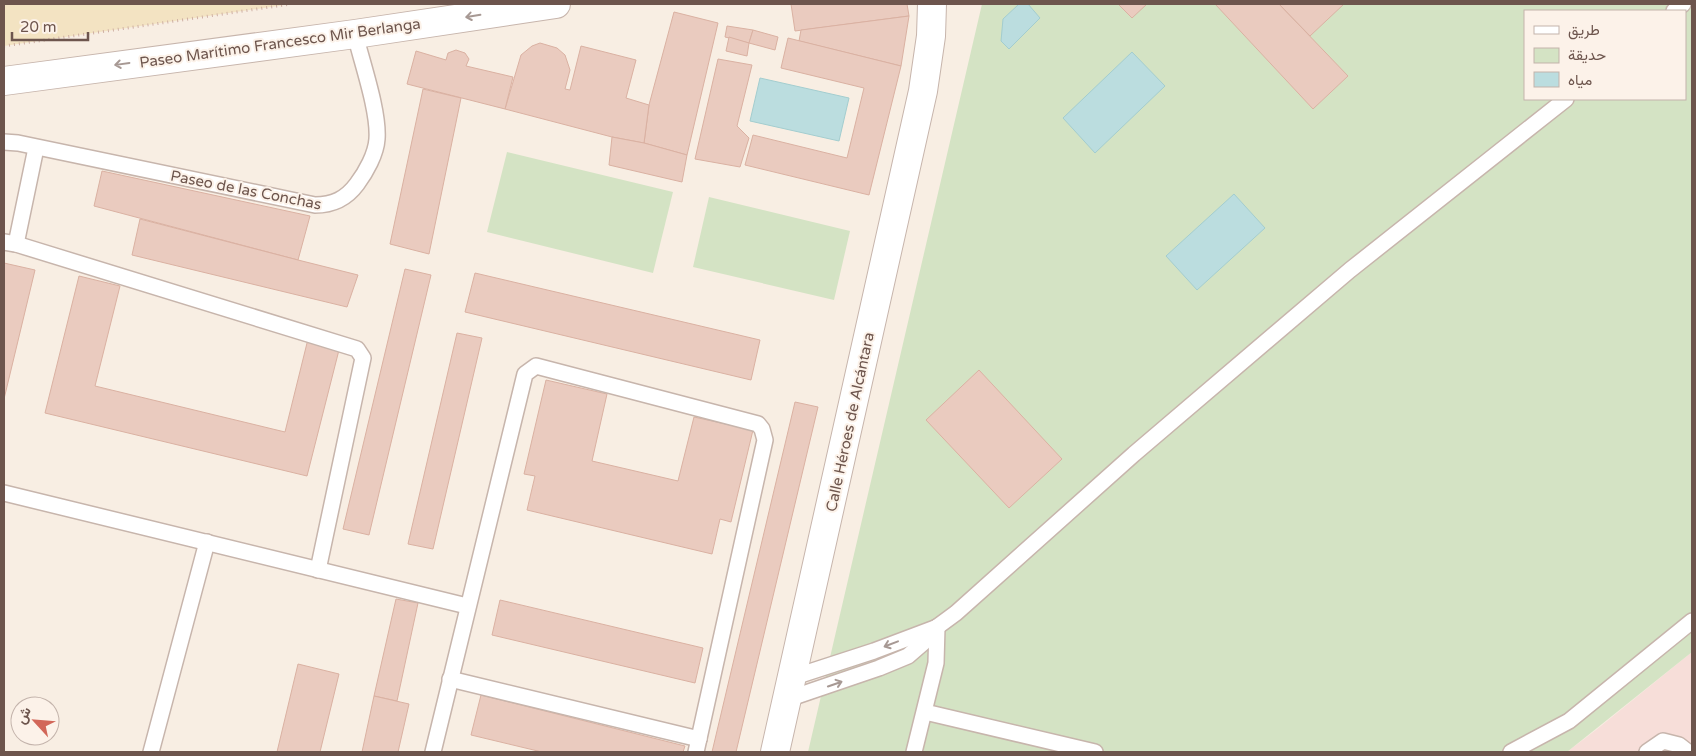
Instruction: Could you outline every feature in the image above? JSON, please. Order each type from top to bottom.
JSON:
[{"type":"street","name":"Paseo Marítimo Francesco Mir Berlanga","points":[[4,81],[355,34],[556,4]]},
{"type":"street","points":[[924,91],[932,4]]},
{"type":"street","points":[[924,91],[946,35],[952,4]]},
{"type":"street","name":"Calle Héroes de Alcántara","points":[[776,752],[924,91]]},
{"type":"lane","name":"Paseo de las Conchas","points":[[4,142],[315,205],[329,205],[342,200],[353,190],[368,166],[377,141],[377,124],[355,34]]},
{"type":"lane","points":[[791,688],[874,651],[936,627],[956,613],[1141,447],[1350,270],[1565,100]]},
{"type":"lane","points":[[36,148],[10,243],[357,349],[363,358],[318,570]]},
{"type":"lane","points":[[433,752],[450,679],[467,606],[525,374],[536,366],[758,424],[765,440],[698,746],[450,679]]},
{"type":"lane","points":[[4,493],[467,606]]},
{"type":"lane","points":[[151,752],[206,542]]},
{"type":"lane","points":[[1511,752],[1539,739],[1582,712],[1692,621]]},
{"type":"lane","points":[[791,688],[893,663],[908,656],[923,643],[936,627]]},
{"type":"lane","points":[[914,752],[936,663],[936,627]]},
{"type":"lane","points":[[925,712],[1095,752]]},
{"type":"lane","points":[[1647,752],[1663,742],[1679,745],[1688,752]]},
{"type":"path","points":[[4,46],[291,4]]},
{"type":"shaded area","points":[[1692,652],[1692,752],[1567,752],[1596,730]]},
{"type":"green space","points":[[982,4],[1692,4],[1692,652],[1567,752],[808,752]]},
{"type":"green space","points":[[507,152],[673,192],[653,273],[487,232]]},
{"type":"green space","points":[[709,197],[850,231],[834,300],[693,267]]},
{"type":"sand","points":[[4,4],[291,4],[4,46]]},
{"type":"water","points":[[1019,4],[1028,4],[1040,18],[1009,49],[1001,41],[1003,19]]},
{"type":"water","points":[[1132,52],[1165,86],[1095,153],[1063,118]]},
{"type":"water","points":[[760,78],[849,98],[839,141],[750,121]]},
{"type":"water","points":[[1234,194],[1265,228],[1197,290],[1166,256]]},
{"type":"building","points":[[791,4],[907,4],[909,16],[795,31]]},
{"type":"building","points":[[1118,4],[1147,4],[1132,18]]},
{"type":"building","points":[[1215,4],[1279,4],[1348,76],[1313,109]]},
{"type":"building","points":[[1279,4],[1344,4],[1310,36]]},
{"type":"building","points":[[674,12],[718,23],[687,155],[644,143],[649,105]]},
{"type":"building","points":[[909,16],[901,66],[799,41],[801,30]]},
{"type":"building","points":[[727,26],[753,30],[749,43],[725,37]]},
{"type":"building","points":[[753,30],[778,37],[775,50],[749,43]]},
{"type":"building","points":[[729,37],[749,43],[747,56],[726,51]]},
{"type":"building","points":[[788,38],[901,66],[869,195],[745,165],[753,135],[847,158],[864,88],[781,68]]},
{"type":"building","points":[[540,43],[557,48],[565,55],[570,70],[565,89],[570,90],[581,46],[636,60],[626,98],[649,105],[644,143],[612,137],[505,109],[521,55],[532,46]]},
{"type":"building","points":[[456,50],[465,53],[469,59],[466,66],[513,77],[505,109],[407,84],[416,51],[446,60],[448,53]]},
{"type":"building","points":[[718,59],[752,65],[737,126],[749,138],[740,167],[695,159]]},
{"type":"building","points":[[423,89],[461,98],[429,254],[390,244]]},
{"type":"building","points":[[612,137],[644,143],[687,155],[682,182],[609,165]]},
{"type":"building","points":[[102,171],[310,216],[298,260],[94,206]]},
{"type":"building","points":[[140,219],[358,275],[347,307],[132,255]]},
{"type":"building","points":[[4,263],[35,270],[4,399]]},
{"type":"building","points":[[405,269],[431,275],[369,535],[343,529]]},
{"type":"building","points":[[475,273],[760,340],[751,380],[465,312]]},
{"type":"building","points":[[79,276],[120,286],[95,386],[285,432],[308,339],[340,346],[307,476],[45,413]]},
{"type":"building","points":[[457,333],[482,338],[433,549],[408,544]]},
{"type":"building","points":[[979,370],[1062,459],[1009,508],[926,420]]},
{"type":"building","points":[[546,380],[607,394],[592,461],[678,481],[694,417],[753,430],[731,522],[720,519],[712,554],[527,510],[535,476],[524,474]]},
{"type":"building","points":[[795,402],[818,407],[736,752],[712,752]]},
{"type":"building","points":[[396,599],[418,603],[397,701],[374,696]]},
{"type":"building","points":[[500,600],[703,648],[695,683],[492,635]]},
{"type":"building","points":[[298,664],[339,674],[320,752],[277,752]]},
{"type":"building","points":[[481,695],[685,746],[683,752],[542,752],[471,735]]},
{"type":"building","points":[[374,696],[409,704],[398,752],[362,752]]}]
